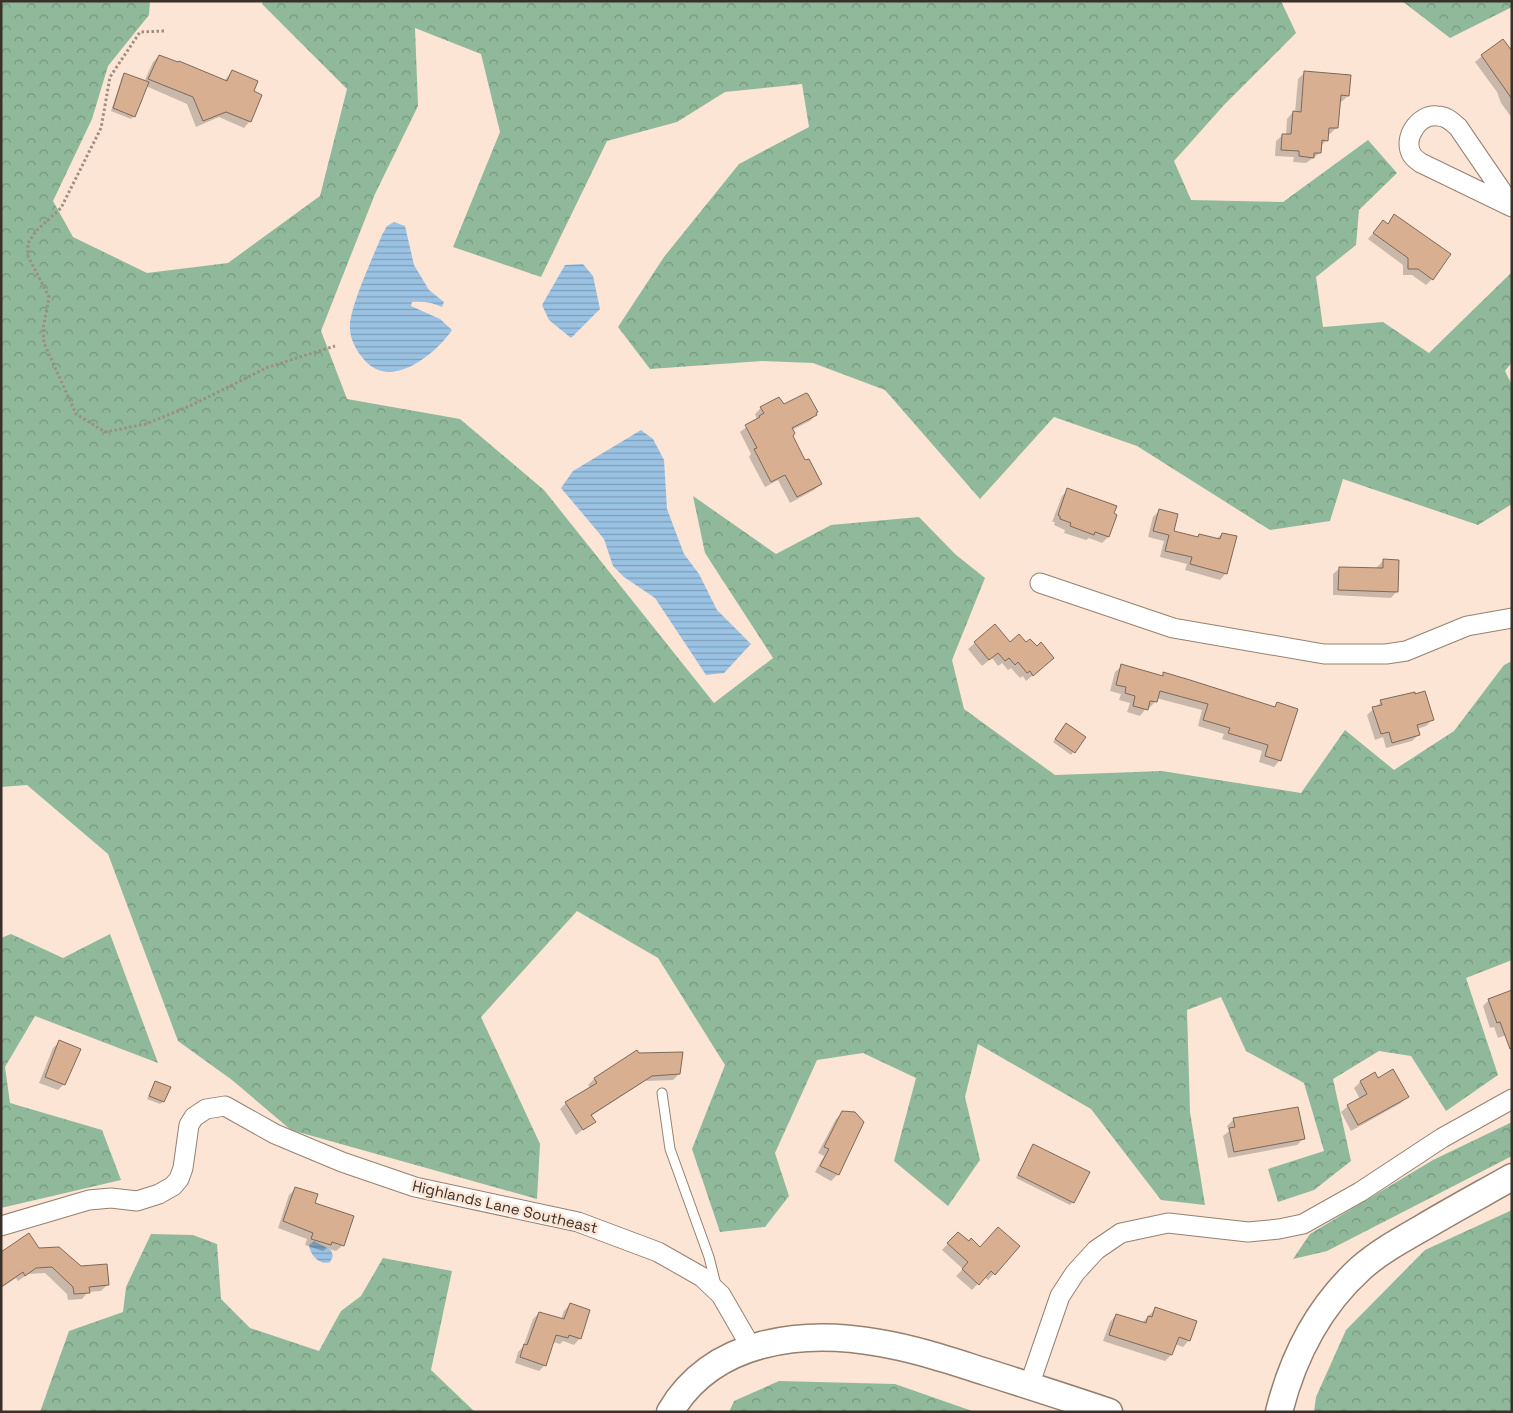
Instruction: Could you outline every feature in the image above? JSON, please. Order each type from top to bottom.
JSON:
[{"type":"main road","points":[[1278,1412],[1291,1370],[1302,1344],[1320,1314],[1340,1289],[1362,1267],[1395,1243],[1512,1177]]},
{"type":"main road","points":[[670,1412],[675,1402],[688,1388],[713,1365],[733,1354],[751,1347],[790,1339],[815,1337],[858,1339],[934,1356],[1109,1412]]},
{"type":"street","points":[[1426,117],[1448,118],[1458,127],[1512,207],[1421,163],[1412,154],[1410,143],[1411,133],[1417,124],[1426,117]]},
{"type":"street","points":[[1040,583],[1173,628],[1324,654],[1386,654],[1406,651],[1467,626],[1512,618]]},
{"type":"street","points":[[1029,1386],[1060,1296],[1075,1273],[1096,1250],[1121,1234],[1168,1223],[1248,1232],[1303,1224],[1360,1192],[1442,1138],[1512,1099]]},
{"type":"street","name":"Highlands Lane Southeast","points":[[1,1226],[89,1200],[111,1198],[137,1201],[159,1194],[173,1186],[179,1179],[184,1161],[189,1125],[194,1117],[206,1109],[225,1106],[275,1134],[342,1162],[416,1187],[578,1222],[658,1252],[702,1277],[721,1294],[751,1347]]},
{"type":"lane","points":[[662,1094],[670,1149],[709,1257],[717,1291]]},
{"type":"path","points":[[164,31],[140,32],[110,77],[100,128],[83,166],[61,208],[36,231],[28,243],[28,256],[49,297],[43,329],[44,343],[76,414],[105,432],[146,424],[192,405],[268,367],[335,346]]},
{"type":"green space","points":[[1,1],[150,1],[149,15],[108,66],[92,119],[53,201],[73,237],[147,273],[228,263],[320,196],[347,89],[262,4],[263,1],[1281,1],[1296,33],[1224,105],[1174,161],[1191,200],[1283,202],[1368,140],[1397,173],[1359,210],[1356,245],[1316,277],[1323,327],[1383,322],[1429,353],[1512,272],[1512,362],[1505,371],[1512,385],[1512,504],[1478,525],[1343,479],[1330,521],[1270,530],[1137,446],[1054,417],[980,499],[885,390],[813,363],[762,361],[650,369],[618,327],[664,257],[739,164],[809,127],[802,84],[725,92],[677,122],[607,141],[541,277],[453,247],[500,132],[481,54],[415,28],[418,106],[375,194],[321,331],[347,399],[460,419],[544,490],[714,703],[773,658],[705,553],[693,496],[776,554],[831,525],[919,517],[955,554],[985,578],[952,660],[964,709],[1055,775],[1162,771],[1301,793],[1345,730],[1394,770],[1454,731],[1504,665],[1512,661],[1512,960],[1466,978],[1498,1075],[1446,1111],[1411,1056],[1379,1051],[1333,1079],[1351,1161],[1314,1190],[1278,1202],[1268,1169],[1324,1151],[1304,1083],[1246,1051],[1221,997],[1187,1010],[1190,1112],[1205,1205],[1161,1200],[1091,1109],[978,1044],[965,1097],[980,1160],[948,1206],[894,1161],[916,1078],[863,1053],[817,1060],[775,1153],[789,1196],[765,1227],[720,1232],[692,1149],[725,1065],[658,958],[577,911],[481,1017],[540,1144],[537,1199],[291,1130],[232,1080],[178,1041],[108,854],[27,785],[1,787]]},
{"type":"green space","points":[[1402,1],[1512,1],[1512,7],[1450,38]]},
{"type":"green space","points":[[11,934],[63,958],[110,934],[158,1063],[35,1016],[5,1067],[10,1103],[102,1130],[121,1180],[1,1208],[1,938]]},
{"type":"green space","points":[[1512,1122],[1512,1156],[1327,1251],[1293,1259],[1310,1234],[1433,1160]]},
{"type":"green space","points":[[1512,1210],[1512,1412],[1314,1412],[1316,1397],[1346,1330],[1425,1250]]},
{"type":"green space","points":[[151,1234],[193,1235],[217,1244],[221,1299],[250,1328],[319,1351],[341,1311],[361,1296],[383,1258],[452,1271],[431,1370],[475,1412],[40,1412],[69,1331],[123,1312],[126,1287]]},
{"type":"green space","points":[[779,1381],[895,1384],[975,1412],[729,1412],[734,1401]]},
{"type":"water","points":[[394,222],[405,226],[414,265],[429,290],[444,302],[442,307],[420,302],[412,302],[411,306],[440,319],[452,330],[423,359],[397,371],[385,371],[373,367],[362,357],[351,336],[350,320],[357,296],[382,235],[387,226]]},
{"type":"water","points":[[583,264],[593,276],[600,309],[571,338],[549,320],[542,305],[565,265]]},
{"type":"water","points":[[641,430],[653,439],[664,460],[667,509],[684,554],[699,574],[717,610],[751,644],[724,673],[706,675],[655,598],[624,577],[613,566],[604,539],[561,488],[573,471]]},
{"type":"water","points":[[314,1241],[331,1250],[333,1256],[330,1262],[319,1261],[313,1256],[309,1245]]},
{"type":"building","points":[[1503,39],[1512,51],[1512,99],[1481,55]]},
{"type":"building","points":[[159,55],[179,61],[227,81],[232,70],[258,81],[254,91],[262,95],[251,122],[226,112],[203,121],[193,97],[148,79]]},
{"type":"building","points":[[1304,71],[1351,75],[1349,96],[1341,95],[1338,128],[1329,128],[1328,141],[1322,140],[1321,153],[1314,153],[1314,158],[1299,156],[1299,151],[1281,150],[1282,134],[1291,134],[1293,111],[1301,112]]},
{"type":"building","points":[[124,73],[149,82],[135,117],[113,108]]},
{"type":"building","points":[[1394,214],[1451,254],[1433,280],[1418,269],[1408,269],[1408,258],[1373,233],[1383,220],[1388,224]]},
{"type":"building","points":[[806,393],[818,412],[816,413],[817,415],[792,428],[795,433],[793,436],[805,460],[809,459],[822,484],[797,497],[785,475],[771,482],[754,449],[757,448],[745,425],[764,413],[760,407],[779,397],[784,404]]},
{"type":"building","points":[[1067,488],[1117,506],[1114,513],[1117,515],[1109,537],[1095,532],[1094,535],[1070,526],[1071,523],[1060,519],[1058,515]]},
{"type":"building","points":[[1159,509],[1178,514],[1174,531],[1198,537],[1199,534],[1220,539],[1222,533],[1237,536],[1227,574],[1190,564],[1192,557],[1165,551],[1169,535],[1153,531]]},
{"type":"building","points":[[1383,559],[1399,560],[1398,592],[1338,590],[1339,567],[1383,568]]},
{"type":"building","points":[[995,624],[1010,642],[1019,634],[1026,642],[1030,639],[1037,646],[1041,642],[1054,658],[1033,676],[1030,671],[1027,673],[1018,662],[1015,665],[1009,658],[1005,661],[998,653],[989,660],[974,642]]},
{"type":"building","points":[[1121,664],[1163,676],[1163,672],[1275,707],[1277,702],[1298,709],[1281,761],[1265,756],[1268,745],[1228,733],[1230,728],[1203,720],[1208,704],[1160,691],[1157,702],[1150,701],[1148,710],[1133,706],[1135,696],[1125,693],[1126,687],[1116,685]]},
{"type":"building","points":[[1425,691],[1434,720],[1417,725],[1420,735],[1392,743],[1389,732],[1381,734],[1372,707],[1382,705],[1380,700]]},
{"type":"building","points":[[1066,723],[1086,737],[1075,753],[1055,739]]},
{"type":"building","points":[[1512,990],[1512,1049],[1510,1049],[1500,1022],[1497,1023],[1488,999]]},
{"type":"building","points":[[59,1040],[81,1049],[65,1085],[45,1077]]},
{"type":"building","points":[[637,1050],[639,1053],[683,1052],[680,1074],[652,1076],[591,1115],[596,1122],[583,1130],[565,1102],[597,1083],[594,1078]]},
{"type":"building","points":[[1393,1069],[1409,1097],[1358,1125],[1347,1105],[1367,1094],[1360,1081],[1375,1072],[1378,1078]]},
{"type":"building","points":[[155,1081],[171,1087],[164,1102],[149,1096]]},
{"type":"building","points":[[1298,1107],[1305,1139],[1234,1152],[1229,1128],[1235,1127],[1233,1118]]},
{"type":"building","points":[[842,1111],[855,1112],[864,1122],[839,1175],[820,1166],[829,1149],[824,1147]]},
{"type":"building","points":[[1033,1144],[1090,1172],[1074,1203],[1018,1175]]},
{"type":"building","points":[[295,1187],[318,1194],[315,1203],[354,1216],[344,1246],[332,1242],[331,1245],[311,1239],[313,1233],[283,1221]]},
{"type":"building","points":[[998,1227],[1020,1246],[995,1275],[991,1271],[979,1285],[962,1269],[968,1262],[947,1243],[958,1232],[969,1241],[971,1238],[980,1247]]},
{"type":"building","points":[[29,1233],[39,1248],[59,1247],[81,1266],[107,1264],[109,1285],[89,1287],[90,1293],[74,1294],[73,1287],[52,1267],[36,1268],[25,1276],[23,1272],[1,1287],[1,1252]]},
{"type":"building","points":[[570,1303],[590,1310],[581,1339],[569,1335],[568,1338],[556,1335],[546,1366],[520,1357],[524,1344],[527,1345],[539,1312],[564,1319]]},
{"type":"building","points":[[1155,1307],[1197,1321],[1190,1341],[1179,1337],[1172,1355],[1109,1335],[1116,1314],[1146,1323],[1148,1316],[1152,1317]]}]
